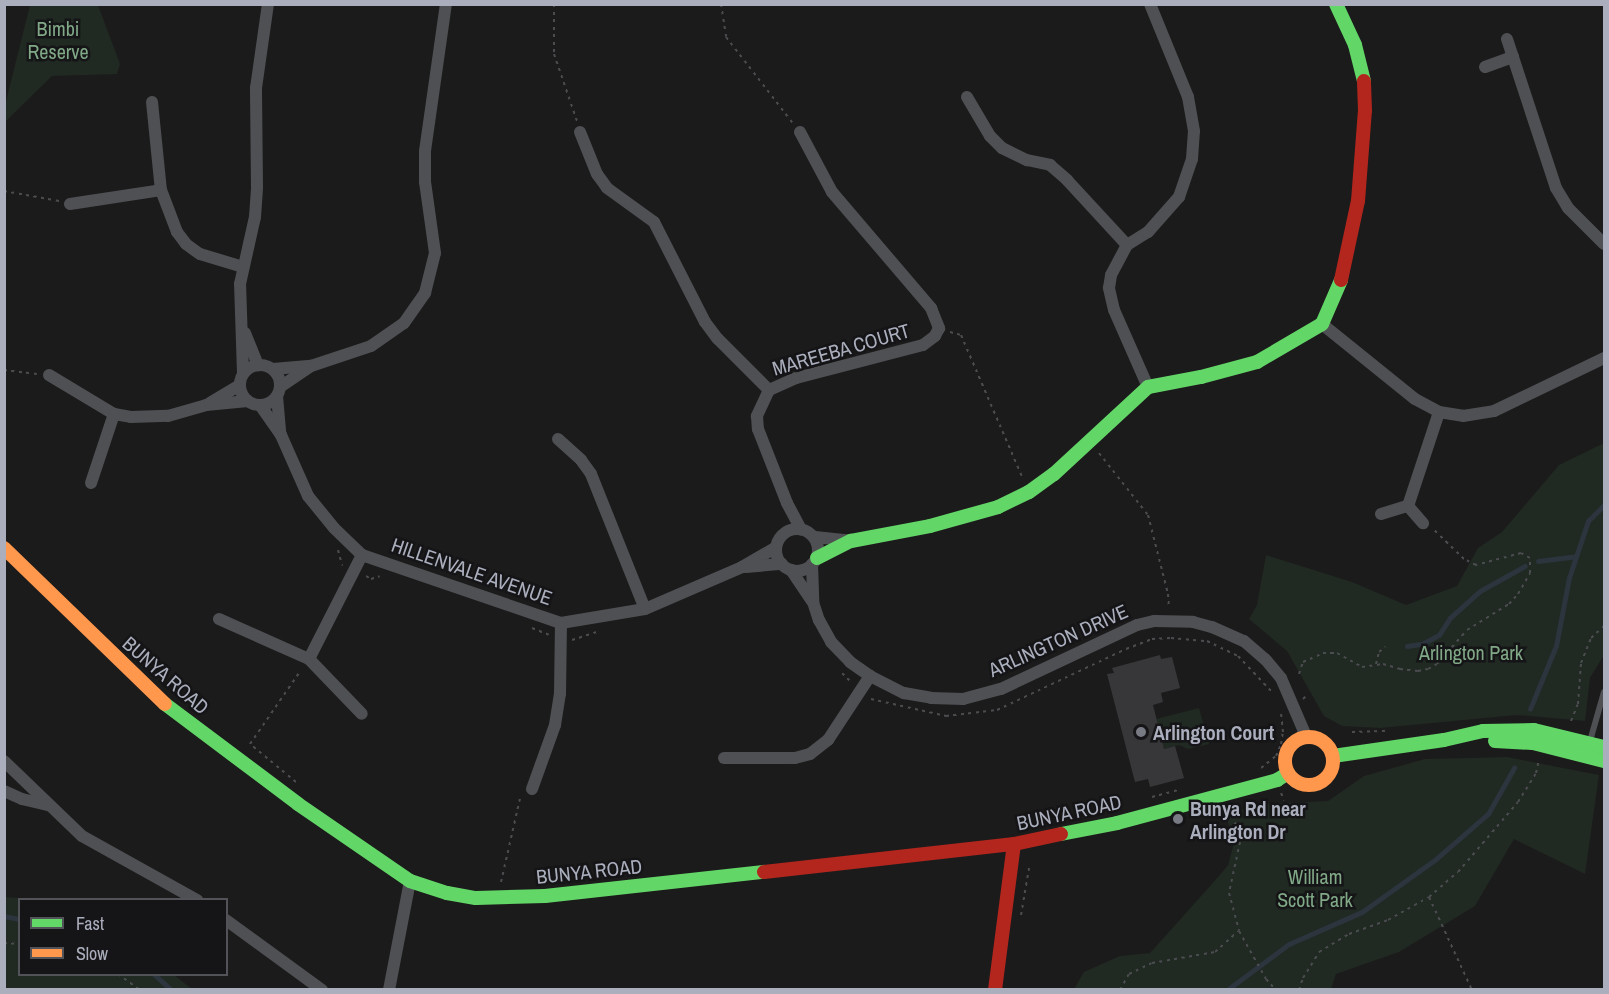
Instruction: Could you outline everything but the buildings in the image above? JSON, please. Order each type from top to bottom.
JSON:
[{"type":"street","points":[[254,403],[242,379],[243,267],[255,217],[258,187],[256,88],[268,4]]},
{"type":"street","points":[[258,365],[273,369],[311,366],[359,351],[385,339],[404,323],[425,293],[435,253],[425,182],[425,151],[446,4]]},
{"type":"street","points":[[1148,387],[1110,294],[1111,275],[1127,245],[1148,232],[1179,196],[1194,147],[1193,114],[1150,4]]},
{"type":"street","points":[[851,541],[814,537],[801,528],[786,532],[776,547],[787,567],[806,569],[814,561],[851,541],[941,523],[999,507],[1029,492],[1054,474],[1088,440],[1148,387],[1201,377],[1257,362],[1322,324],[1341,282],[1358,201],[1365,111],[1364,83],[1355,45],[1336,4]]},
{"type":"street","points":[[1507,39],[1556,188],[1568,208],[1605,244]]},
{"type":"street","points":[[1485,67],[1513,57]]},
{"type":"street","points":[[967,97],[990,136],[1002,148],[1027,160],[1050,165],[1067,180],[1127,245]]},
{"type":"street","points":[[152,102],[161,190],[170,219],[186,244],[201,254],[243,267]]},
{"type":"street","points":[[580,132],[597,174],[607,189],[654,222],[711,331],[769,390]]},
{"type":"street","name":"MAREEBA COURT","points":[[800,132],[832,192],[931,308],[939,328],[935,336],[923,345],[796,378],[769,390],[757,417],[758,429],[787,503],[801,528]]},
{"type":"street","points":[[70,204],[161,190]]},
{"type":"street","points":[[1322,324],[1415,399],[1439,412],[1462,416],[1494,411],[1605,358]]},
{"type":"street","points":[[242,327],[258,365]]},
{"type":"street","points":[[49,375],[114,414],[147,418],[186,412],[206,405],[258,365]]},
{"type":"street","points":[[206,405],[270,402],[278,392],[311,366]]},
{"type":"street","points":[[273,369],[279,378],[278,392]]},
{"type":"street","name":"HILLENVALE AVENUE","points":[[278,392],[280,435]]},
{"type":"street","name":"HILLENVALE AVENUE","points":[[254,403],[280,435],[308,496],[334,528],[362,555],[561,622],[645,609],[742,567],[776,547]]},
{"type":"street","points":[[1408,506],[1439,412]]},
{"type":"street","points":[[91,483],[114,414]]},
{"type":"street","points":[[558,439],[581,460],[591,474],[645,609]]},
{"type":"street","name":"MAREEBA COURT","points":[[786,532],[787,503]]},
{"type":"street","points":[[1382,514],[1408,506]]},
{"type":"street","points":[[1408,506],[1423,523]]},
{"type":"street","points":[[814,537],[819,547],[814,561]]},
{"type":"street","name":"BUNYA ROAD","points":[[4,548],[157,698],[298,804],[410,880],[447,893],[476,898],[519,898],[1014,844],[1117,823],[1277,780],[1288,773]]},
{"type":"street","points":[[309,659],[362,555]]},
{"type":"street","name":"ARLINGTON DRIVE","points":[[814,561],[813,602],[819,621],[831,642],[850,662],[870,676],[904,693],[931,698],[963,699],[1001,689],[1137,625],[1154,621],[1192,622],[1220,630],[1244,641],[1264,658],[1281,678],[1306,736]]},
{"type":"street","name":"HILLENVALE AVENUE","points":[[742,567],[787,567]]},
{"type":"street","name":"ARLINGTON DRIVE","points":[[787,567],[813,602]]},
{"type":"street","points":[[219,619],[309,659],[362,714]]},
{"type":"street","points":[[532,789],[555,725],[560,694],[561,622]]},
{"type":"street","points":[[724,758],[795,758],[810,754],[828,740],[870,676]]},
{"type":"street","points":[[1333,756],[1444,740],[1483,731],[1533,730],[1588,748],[1605,761]]},
{"type":"street","points":[[1306,736],[1326,743],[1333,756],[1332,771],[1322,782],[1315,785],[1300,783],[1288,773],[1285,758],[1287,750],[1298,739],[1306,736]]},
{"type":"street","points":[[1588,748],[1605,747]]},
{"type":"street","points":[[4,761],[82,837],[193,898]]},
{"type":"street","points":[[4,791],[22,799],[50,805]]},
{"type":"street","points":[[995,990],[1014,844]]},
{"type":"street","points":[[389,990],[410,880]]},
{"type":"street","points":[[228,921],[321,990]]},
{"type":"lane","points":[[1588,748],[1605,692]]},
{"type":"path","points":[[554,4],[554,54],[580,132]]},
{"type":"path","points":[[721,4],[726,37],[800,132]]},
{"type":"path","points":[[4,191],[70,204]]},
{"type":"path","points":[[939,328],[961,335],[1029,492]]},
{"type":"path","points":[[4,370],[49,375]]},
{"type":"path","points":[[1088,440],[1148,515],[1168,594],[1171,638]]},
{"type":"path","points":[[1299,674],[1304,662],[1323,653],[1337,652],[1362,667],[1369,668],[1376,664],[1418,671],[1428,669],[1437,664],[1467,630],[1509,604],[1518,594],[1530,573],[1530,558],[1521,553],[1476,565],[1464,559],[1431,526],[1423,523]]},
{"type":"path","points":[[337,547],[342,565],[371,579],[385,574]]},
{"type":"path","points":[[1570,722],[1578,704],[1581,663],[1591,638],[1605,626]]},
{"type":"path","points":[[530,627],[561,638],[576,640],[582,634],[603,630]]},
{"type":"path","points":[[837,668],[850,682],[857,697],[946,716],[998,710],[1126,649],[1152,639],[1171,638],[1207,641],[1238,656],[1275,694]]},
{"type":"path","points":[[1376,664],[1379,652],[1385,647]]},
{"type":"path","points":[[298,785],[285,771],[250,744],[309,659]]},
{"type":"path","points":[[1270,762],[1276,756],[1284,732],[1280,705]]},
{"type":"path","points":[[1299,990],[1303,978],[1319,951],[1349,934],[1388,920],[1429,897],[1458,872],[1518,802],[1536,773],[1539,756]]},
{"type":"path","points":[[494,882],[501,882],[519,795],[532,789]]},
{"type":"path","points":[[1231,808],[1240,842],[1229,893],[1239,931],[1266,979],[1276,990]]},
{"type":"path","points":[[1429,897],[1472,990]]},
{"type":"path","points":[[1120,990],[1129,974],[1152,963],[1215,952],[1239,931]]},
{"type":"path","points":[[119,976],[140,990]]},
{"type":"green space","name":"Bimbi Reserve","points":[[30,5],[98,5],[120,64],[117,74],[52,76],[5,122],[5,105]]},
{"type":"green space","name":"Arlington Park","points":[[1604,443],[1604,655],[1590,678],[1585,721],[1517,715],[1380,728],[1342,726],[1324,716],[1287,651],[1249,619],[1257,605],[1266,555],[1352,582],[1406,605],[1457,586],[1478,548],[1502,532],[1559,465]]},
{"type":"green space","points":[[1199,708],[1209,744],[1188,749],[1179,745],[1164,749],[1156,719]]},
{"type":"green space","name":"William Scott Park","points":[[1507,757],[1599,775],[1585,874],[1514,839],[1475,906],[1399,952],[1336,974],[1331,989],[1074,989],[1084,972],[1120,956],[1150,953],[1219,876],[1228,865],[1234,843],[1226,816],[1258,804],[1328,801],[1364,776],[1425,759]]},
{"type":"green space","points":[[5,897],[18,898],[18,976],[175,976],[192,989],[5,989]]},
{"type":"waterway","points":[[1530,709],[1556,646],[1569,578],[1588,521],[1604,505]]},
{"type":"waterway","points":[[1538,561],[1576,556]]},
{"type":"waterway","points":[[1407,646],[1422,644],[1439,635],[1450,618],[1480,591],[1525,566]]},
{"type":"waterway","points":[[1227,990],[1289,944],[1362,912],[1436,859],[1488,814],[1514,768]]},
{"type":"waterway","points":[[4,916],[18,919]]},
{"type":"waterway","points":[[156,976],[172,990]]},
{"type":"traffic: fast","points":[[1336,4],[1355,45],[1364,81]]},
{"type":"traffic: fast","points":[[817,558],[851,541],[930,526],[998,507],[1029,492],[1054,474],[1148,387],[1201,377],[1257,362],[1322,324],[1341,280]]},
{"type":"traffic: fast","points":[[165,704],[298,804],[410,881],[447,893],[476,898],[545,896],[764,872]]},
{"type":"traffic: fast","points":[[1333,756],[1444,740],[1483,731],[1534,730],[1604,747]]},
{"type":"traffic: fast","points":[[1495,741],[1533,743],[1604,761]]},
{"type":"traffic: fast","points":[[1061,834],[1117,823],[1277,780],[1288,773]]},
{"type":"traffic: slow","points":[[4,548],[165,704]]},
{"type":"traffic: slow","points":[[1304,737],[1314,737],[1329,747],[1333,761],[1329,775],[1323,781],[1314,785],[1304,785],[1289,775],[1285,766],[1285,756],[1295,741],[1304,737]]},
{"type":"traffic: jam","points":[[1341,280],[1358,201],[1365,111],[1364,81]]},
{"type":"traffic: jam","points":[[764,872],[1014,844],[1061,834]]},
{"type":"traffic: jam","points":[[995,990],[1014,844]]},
{"type":"place","name":"Arlington Court","points":[[1141,732]]},
{"type":"place","name":"Bunya Rd near Arlington Dr","points":[[1178,819]]}]
